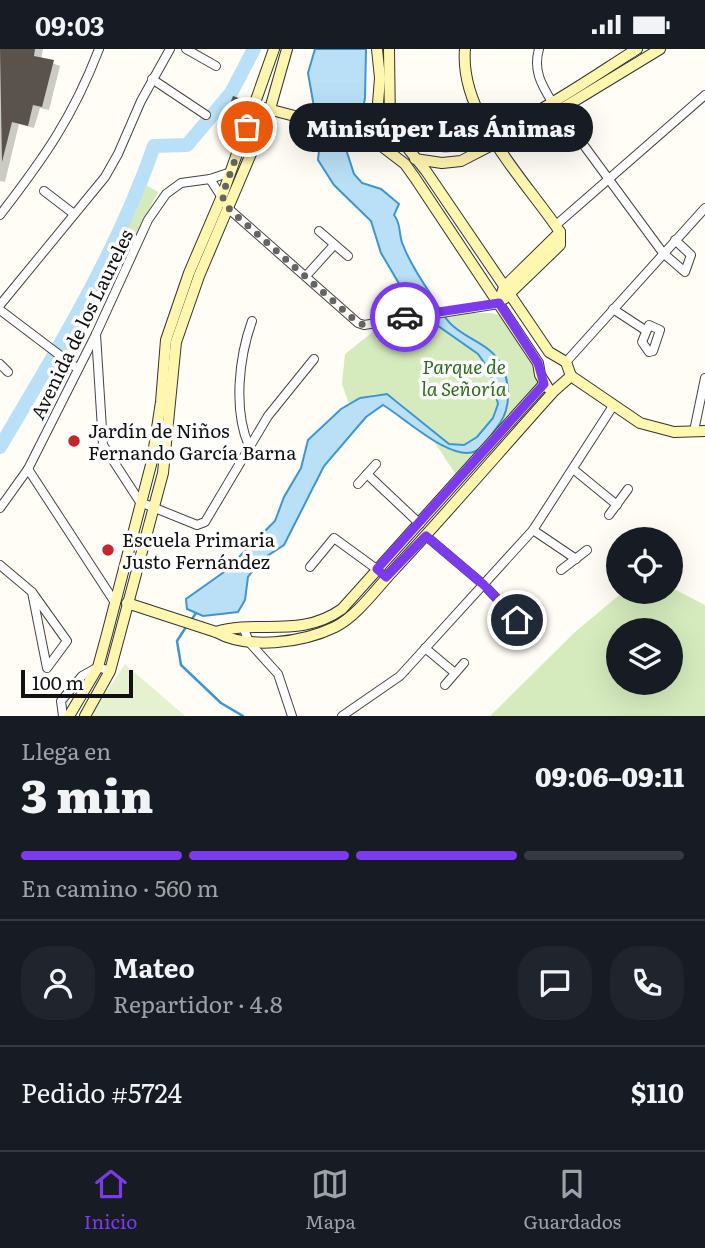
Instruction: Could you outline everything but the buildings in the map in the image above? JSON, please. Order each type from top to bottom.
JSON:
[{"type":"main road","points":[[69,716],[99,667],[158,428],[166,340],[189,272],[231,172],[274,49]]},
{"type":"main road","points":[[85,716],[110,671],[163,473],[176,342],[199,276],[230,210],[270,109],[287,49]]},
{"type":"main road","points":[[377,49],[380,78],[375,137],[383,149],[415,159],[442,163],[461,160],[494,139],[660,49]]},
{"type":"main road","points":[[389,49],[388,121],[549,352],[566,362],[571,376],[640,423],[657,429],[700,431]]},
{"type":"main road","points":[[465,49],[470,94],[494,139],[558,228],[560,245],[507,291],[499,303]]},
{"type":"main road","points":[[555,106],[637,49]]},
{"type":"main road","points":[[255,106],[375,137],[384,131],[441,146],[494,139]]},
{"type":"main road","points":[[392,152],[415,178],[499,303],[538,363],[549,387]]},
{"type":"main road","points":[[216,632],[228,628],[293,627],[331,617],[426,536],[441,510],[549,387],[571,376]]},
{"type":"main road","points":[[127,603],[202,627],[228,639],[249,642],[296,639],[337,626],[420,524],[441,510]]},
{"type":"main road","points":[[114,601],[121,608],[127,603]]},
{"type":"street","points":[[0,215],[60,134],[89,78],[99,49]]},
{"type":"street","points":[[78,369],[0,308],[105,177],[152,79],[170,49]]},
{"type":"street","points":[[186,49],[216,66]]},
{"type":"street","points":[[539,49],[536,65],[539,80],[555,106],[663,253],[685,272],[691,255],[675,240]]},
{"type":"street","points":[[152,79],[206,115]]},
{"type":"street","points":[[558,228],[705,95]]},
{"type":"street","name":"Avenida de los Laureles","points":[[0,508],[28,469],[96,334],[148,220],[166,194],[181,183],[210,179],[231,172]]},
{"type":"street","points":[[210,179],[230,210],[358,323],[364,325],[450,310],[489,307],[499,303]]},
{"type":"street","points":[[44,191],[74,214]]},
{"type":"street","points":[[566,362],[705,208]]},
{"type":"street","points":[[319,231],[348,256]]},
{"type":"street","points":[[306,276],[334,245]]},
{"type":"street","points":[[613,309],[645,330]]},
{"type":"street","points":[[249,446],[240,427],[243,347],[252,321]]},
{"type":"street","points":[[96,334],[103,445],[140,502],[197,526],[205,523],[249,446],[314,359]]},
{"type":"street","points":[[0,364],[8,372]]},
{"type":"street","points":[[700,431],[705,378]]},
{"type":"street","points":[[342,716],[388,686],[533,530],[613,406]]},
{"type":"street","points":[[358,484],[376,464]]},
{"type":"street","points":[[28,469],[114,601]]},
{"type":"street","points":[[573,469],[617,505]]},
{"type":"street","points":[[367,474],[420,524]]},
{"type":"street","points":[[609,515],[628,489]]},
{"type":"street","points":[[533,530],[576,559]]},
{"type":"street","points":[[426,536],[484,585],[517,620]]},
{"type":"street","points":[[310,567],[334,538],[382,573]]},
{"type":"street","points":[[561,570],[587,550]]},
{"type":"street","points":[[0,565],[32,592],[67,641],[47,668],[32,592]]},
{"type":"street","points":[[504,631],[530,608]]},
{"type":"street","points":[[244,629],[249,642],[278,674],[292,716]]},
{"type":"street","points":[[425,648],[455,673]]},
{"type":"street","points":[[445,685],[464,663]]},
{"type":"street","points":[[63,716],[61,701],[82,676],[99,667],[110,671]]},
{"type":"green space","points":[[146,185],[158,192],[74,359],[62,348]]},
{"type":"green space","name":"Parque de la Señoría","points":[[453,313],[491,313],[503,316],[536,369],[540,383],[459,479],[435,442],[402,404],[391,397],[376,394],[349,404],[342,384],[345,354],[379,327]]},
{"type":"green space","points":[[683,594],[705,605],[705,716],[490,716],[575,632],[609,604],[683,604]]},
{"type":"green space","points":[[125,664],[185,716],[90,716]]},
{"type":"water","points":[[315,49],[366,49],[365,98],[360,125],[345,122],[345,146],[354,174],[362,183],[381,189],[399,204],[394,215],[412,265],[450,323],[487,348],[498,359],[507,380],[508,403],[504,417],[486,442],[480,449],[466,453],[442,445],[383,405],[366,417],[324,466],[284,545],[261,560],[248,577],[245,600],[238,612],[203,616],[187,609],[186,599],[224,572],[275,521],[284,497],[301,468],[308,440],[341,409],[360,398],[387,394],[449,444],[464,445],[477,437],[493,418],[498,404],[490,371],[478,354],[414,309],[381,253],[371,221],[334,185],[318,160],[320,141],[308,73]]},
{"type":"waterway","points":[[0,447],[104,263],[154,146],[187,145],[231,93],[254,49]]},
{"type":"waterway","points":[[190,622],[196,613]]},
{"type":"waterway","points":[[186,627],[177,641],[181,665],[221,703],[243,716]]},
{"type":"way so far","points":[[247,127],[222,196],[230,210],[358,323],[364,325],[405,317]]},
{"type":"place","name":"Minisúper Las Ánimas","points":[[247,127]]},
{"type":"place","name":"Jardín de Niños Fernando García Barna","points":[[74,441]]},
{"type":"place","name":"Escuela Primaria Justo Fernández","points":[[108,550]]},
{"type":"route","points":[[405,317],[489,307],[499,303],[538,363],[544,384],[537,395],[377,569],[386,577],[426,536],[484,585],[517,620]]}]
